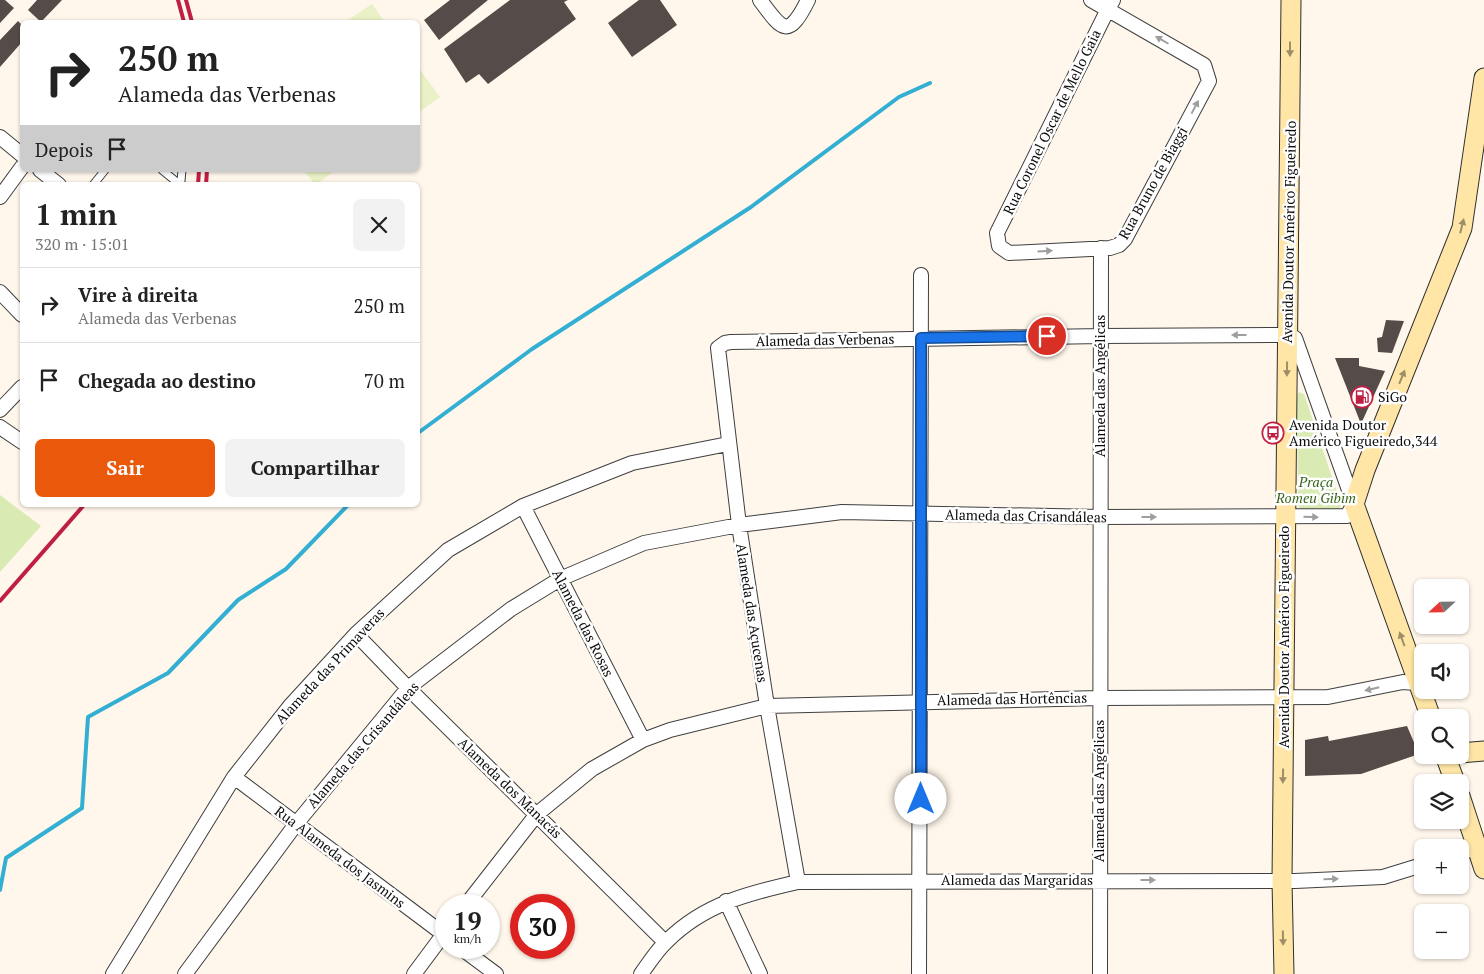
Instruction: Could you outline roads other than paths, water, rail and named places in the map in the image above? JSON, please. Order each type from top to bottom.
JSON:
[{"type":"main road","name":"Avenida Doutor Américo Figueiredo","points":[[1284,974],[1282,881],[1291,0]]},
{"type":"main road","points":[[1414,672],[1354,504],[1365,470],[1462,228],[1484,78]]},
{"type":"main road","points":[[1469,752],[1484,751]]},
{"type":"main road","points":[[1469,822],[1484,869]]},
{"type":"street","points":[[760,0],[778,24],[784,27],[792,26],[799,19],[808,0]]},
{"type":"street","points":[[1091,0],[1111,4]]},
{"type":"street","name":"Rua Bruno de Biaggi","points":[[999,246],[1009,253],[1100,248],[1119,245],[1125,238],[1209,81],[1204,64],[1111,4]]},
{"type":"street","name":"Rua Coronel Oscar de Mello Gaia","points":[[999,246],[997,233],[1111,4]]},
{"type":"street","points":[[0,138],[20,150]]},
{"type":"street","points":[[0,197],[20,170]]},
{"type":"street","points":[[43,172],[55,182]]},
{"type":"street","name":"Alameda das Angélicas","points":[[1100,248],[1098,698],[1100,974]]},
{"type":"street","points":[[919,974],[921,880],[921,275]]},
{"type":"street","points":[[0,292],[20,313]]},
{"type":"street","points":[[1288,335],[1297,341],[1354,504]]},
{"type":"street","name":"Alameda das Verbenas","points":[[722,344],[730,342],[921,338],[1288,335]]},
{"type":"street","name":"Alameda das Açucenas","points":[[722,344],[718,348],[718,354],[739,525],[766,706],[798,882]]},
{"type":"street","points":[[0,410],[20,389]]},
{"type":"street","points":[[0,427],[20,441]]},
{"type":"street","name":"Alameda das Primaveras","points":[[113,974],[234,777],[290,706],[356,634],[448,550],[523,506],[632,463],[728,444]]},
{"type":"street","name":"Alameda das Crisandáleas","points":[[189,973],[296,824],[408,688],[511,609],[560,579],[644,543],[739,525],[842,512],[1100,517],[1339,518],[1350,514],[1354,504]]},
{"type":"street","name":"Alameda das Rosas","points":[[523,506],[643,740]]},
{"type":"street","name":"Alameda dos Manacás","points":[[356,634],[408,688],[666,942]]},
{"type":"street","name":"Alameda das Hortências","points":[[474,894],[536,814],[592,769],[643,740],[670,730],[766,706],[1098,698],[1328,697],[1404,682],[1414,683]]},
{"type":"street","name":"Rua Alameda dos Jasmins","points":[[234,777],[435,926]]},
{"type":"street","points":[[1469,850],[1478,847]]},
{"type":"street","name":"Alameda das Margaridas","points":[[641,974],[666,942],[705,911],[752,892],[798,882],[921,880],[1282,881],[1383,877],[1414,867]]},
{"type":"street","points":[[726,901],[760,974]]},
{"type":"street","points":[[414,974],[435,946]]},
{"type":"street","points":[[476,959],[496,974]]},
{"type":"lane","points":[[95,182],[103,172]]},
{"type":"lane","points":[[164,172],[177,182]]},
{"type":"waterway","points":[[420,432],[532,349],[751,207],[899,97],[930,83]]},
{"type":"waterway","points":[[0,890],[6,858],[82,808],[88,717],[168,673],[238,600],[286,569],[346,507]]},
{"type":"railway","points":[[178,0],[183,20]]},
{"type":"railway","points":[[186,0],[191,20]]},
{"type":"railway","points":[[198,182],[199,172]]},
{"type":"railway","points":[[206,182],[207,172]]},
{"type":"railway","points":[[0,601],[82,507]]},
{"type":"place","name":"SiGo","points":[[1362,397]]},
{"type":"place","name":"Avenida Doutor Américo Figueiredo,344","points":[[1273,433]]},
{"type":"park label","name":"Praça Romeu Gibim","points":[[1316,490]]}]
